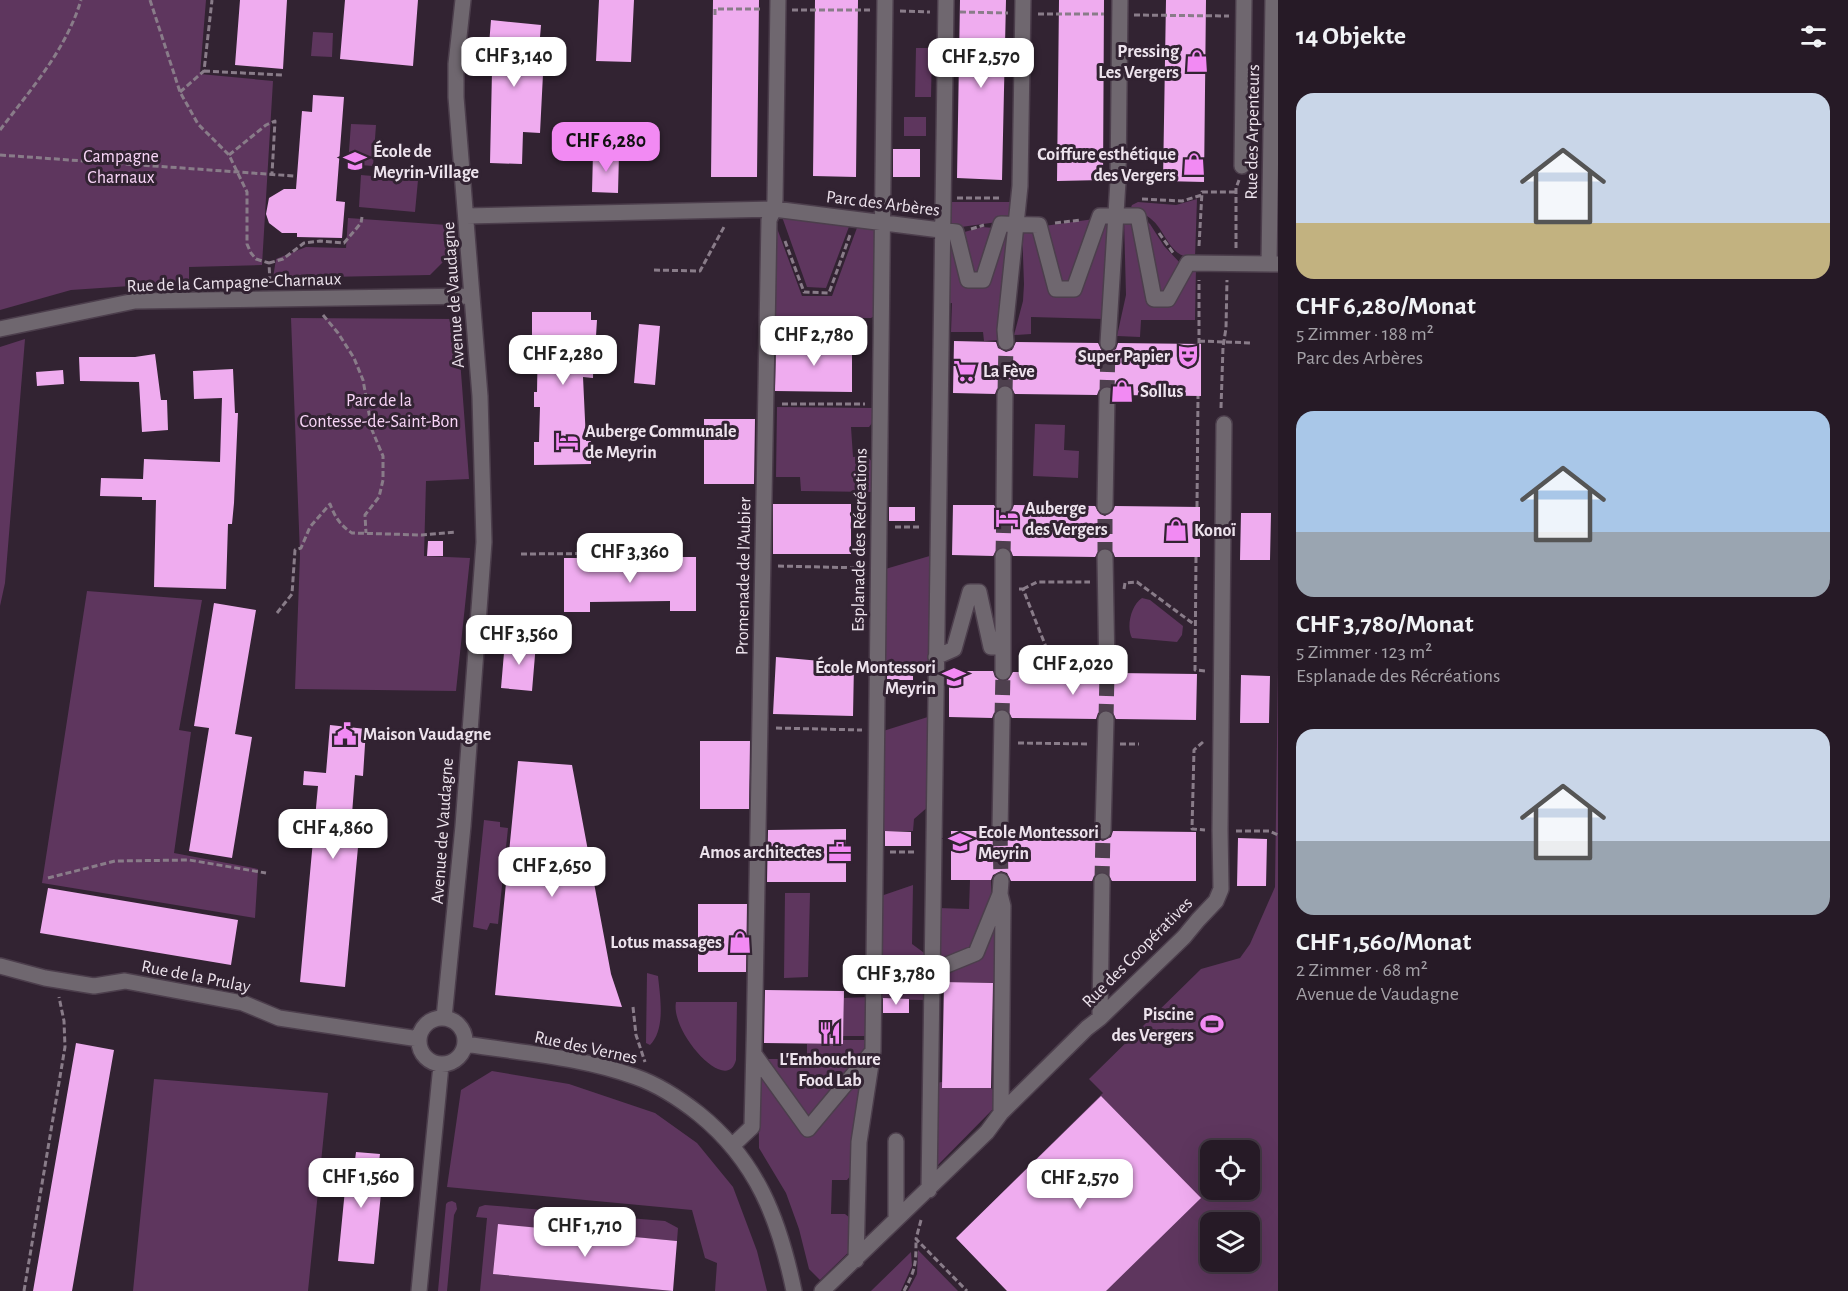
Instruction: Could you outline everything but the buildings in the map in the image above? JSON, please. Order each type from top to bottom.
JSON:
[{"type":"street","name":"Avenue de Vaudagne","points":[[444,1018],[464,826],[483,570],[481,424],[456,97],[457,53],[463,0]]},
{"type":"street","points":[[1006,342],[1008,224],[1019,198],[1023,0]]},
{"type":"street","points":[[1008,224],[1039,225],[1056,289],[1074,289],[1107,216],[1118,181],[1120,0]]},
{"type":"street","name":"Rue des Arpenteurs","points":[[1242,166],[1244,0]]},
{"type":"street","name":"Rue des Arpenteurs","points":[[1274,0],[1274,264]]},
{"type":"street","name":"Promenade de l'Aubier","points":[[733,1145],[752,1127],[759,893],[759,728],[769,220],[774,209],[778,5]]},
{"type":"street","name":"Esplanade des Récréations","points":[[856,1260],[859,1142],[873,1051],[885,5]]},
{"type":"street","points":[[929,1190],[938,527],[950,231],[944,198],[946,6]]},
{"type":"street","name":"Parc des Arbères","points":[[466,216],[774,209],[882,222],[950,231],[968,280],[983,280],[1008,224]]},
{"type":"street","points":[[1107,216],[1138,217],[1154,299],[1168,299],[1193,263],[1274,264]]},
{"type":"street","points":[[1107,216],[1108,343]]},
{"type":"street","name":"Rue de la Campagne-Charnaux","points":[[0,329],[135,301],[471,296]]},
{"type":"street","points":[[1004,505],[1005,394]]},
{"type":"street","points":[[1105,506],[1107,395]]},
{"type":"street","name":"Rue des Coopératives","points":[[822,1291],[929,1190],[987,1132],[1001,1113],[1184,937],[1216,901],[1221,889],[1220,729],[1224,424]]},
{"type":"street","points":[[1003,556],[1003,672]]},
{"type":"street","points":[[1105,557],[1107,673]]},
{"type":"street","points":[[936,657],[954,649],[970,592],[979,592],[991,647],[1003,646]]},
{"type":"street","points":[[1000,831],[1002,718]]},
{"type":"street","points":[[1103,831],[1106,719]]},
{"type":"street","points":[[1100,1018],[1102,881]]},
{"type":"street","points":[[932,971],[976,953],[1000,887],[1003,906],[1001,1113]]},
{"type":"street","name":"Rue de la Prulay","points":[[0,966],[45,978],[94,986],[125,981],[243,1003],[279,1018],[419,1039]]},
{"type":"street","points":[[444,1018],[459,1024],[465,1034],[466,1044],[457,1060],[441,1065],[429,1061],[424,1056],[419,1039],[421,1032],[430,1021],[444,1018]]},
{"type":"street","name":"Rue des Vernes","points":[[466,1044],[600,1066],[636,1077],[678,1098],[733,1145],[753,1174],[772,1212],[787,1258],[794,1291]]},
{"type":"street","points":[[754,1054],[808,1129],[873,1051]]},
{"type":"street","points":[[419,1291],[441,1065]]},
{"type":"street","points":[[896,1141],[896,1219]]},
{"type":"path","points":[[0,129],[49,66],[70,31],[81,0]]},
{"type":"path","points":[[150,0],[180,92],[198,124],[229,155],[247,192],[247,244],[256,259],[269,263],[284,258],[304,243],[320,241],[344,243],[361,223],[362,217]]},
{"type":"path","points":[[180,92],[204,71],[212,0]]},
{"type":"path","points":[[715,15],[715,9],[778,5],[946,6]]},
{"type":"path","points":[[967,13],[998,13]]},
{"type":"path","points":[[204,71],[282,75]]},
{"type":"path","points":[[229,155],[275,121],[272,174]]},
{"type":"path","points":[[0,155],[294,176]]},
{"type":"path","points":[[1224,424],[1220,403],[1223,342],[1228,274],[1236,253],[1237,192],[1242,166]]},
{"type":"path","points":[[1137,199],[1182,201],[1202,195],[1202,192],[1237,192]]},
{"type":"path","points":[[1202,195],[1193,263],[1198,342],[1252,343]]},
{"type":"path","points":[[944,198],[1019,198]]},
{"type":"path","points":[[654,270],[700,271],[734,209]]},
{"type":"path","points":[[1039,225],[1107,216]]},
{"type":"path","points":[[1138,217],[1146,217],[1150,220],[1179,259],[1193,263]]},
{"type":"path","points":[[785,240],[804,292],[829,292],[856,220]]},
{"type":"path","points":[[950,231],[984,225],[1008,224]]},
{"type":"path","points":[[269,263],[270,283]]},
{"type":"path","points":[[323,315],[354,358],[363,380],[372,430],[383,456],[383,480],[379,497],[365,515],[366,533]]},
{"type":"path","points":[[1197,507],[1198,396]]},
{"type":"path","points":[[776,404],[880,404]]},
{"type":"path","points":[[277,613],[292,594],[295,550],[301,548],[310,528],[330,504],[342,527],[352,533],[422,535],[456,532]]},
{"type":"path","points":[[878,527],[938,527]]},
{"type":"path","points":[[521,554],[661,554]]},
{"type":"path","points":[[1196,558],[1195,670],[1221,672]]},
{"type":"path","points":[[763,566],[878,569]]},
{"type":"path","points":[[1016,590],[1037,582],[1106,582]]},
{"type":"path","points":[[1123,593],[1125,583],[1137,582],[1196,625]]},
{"type":"path","points":[[1023,589],[1046,647],[1106,648]]},
{"type":"path","points":[[876,686],[936,687]]},
{"type":"path","points":[[759,728],[876,730]]},
{"type":"path","points":[[1220,729],[1192,750],[1192,829],[1269,831],[1278,835]]},
{"type":"path","points":[[1038,743],[1105,744]]},
{"type":"path","points":[[875,851],[934,852]]},
{"type":"path","points":[[48,878],[115,861],[189,860],[266,873]]},
{"type":"path","points":[[24,1291],[65,1047],[64,1021],[58,992]]},
{"type":"path","points":[[633,1007],[636,1035],[646,1066]]},
{"type":"path","points":[[904,1291],[917,1260],[916,1239],[921,1219]]},
{"type":"path","points":[[916,1239],[967,1291]]},
{"type":"green space","name":"Campagne Charnaux","points":[[0,0],[206,0],[200,74],[273,81],[262,265],[189,267],[189,282],[71,290],[0,310]]},
{"type":"green space","points":[[313,32],[333,33],[332,57],[311,56]]},
{"type":"green space","points":[[916,48],[932,48],[931,97],[915,97]]},
{"type":"green space","points":[[904,117],[926,117],[926,136],[904,136]]},
{"type":"green space","points":[[351,124],[376,125],[373,166],[348,164]]},
{"type":"green space","points":[[361,175],[418,180],[415,212],[359,207]]},
{"type":"green space","points":[[1197,199],[1195,258],[1185,257],[1178,253],[1151,219],[1141,213],[1129,212],[1132,205],[1138,202],[1176,205]]},
{"type":"green space","points":[[948,202],[1014,202],[1012,220],[961,227],[948,226]]},
{"type":"green space","points":[[781,214],[850,224],[826,288],[807,287]]},
{"type":"green space","points":[[348,218],[447,225],[448,257],[430,275],[273,278],[276,259],[306,247],[346,248]]},
{"type":"green space","points":[[1143,218],[1182,265],[1166,295],[1157,295]]},
{"type":"green space","points":[[1094,219],[1071,284],[1059,284],[1044,226]]},
{"type":"green space","points":[[774,220],[802,296],[832,296],[858,225],[877,226],[876,315],[871,318],[822,318],[821,330],[792,330],[791,335],[769,336]]},
{"type":"green space","points":[[1103,220],[1111,220],[1104,319],[1031,317],[1031,334],[1014,335],[1023,301],[1022,228],[1036,228],[1052,292],[1077,294]]},
{"type":"green space","points":[[1124,220],[1134,220],[1150,303],[1171,303],[1190,267],[1196,267],[1195,320],[1141,320],[1140,337],[1117,336],[1126,295]]},
{"type":"green space","points":[[982,227],[994,228],[979,275],[970,275],[961,233]]},
{"type":"green space","points":[[1003,229],[1011,229],[1001,340],[984,341],[983,332],[951,332],[952,303],[946,304],[947,236],[953,236],[963,283],[985,284]]},
{"type":"green space","name":"Parc de la Contesse-de-Saint-Bon","points":[[291,318],[457,319],[469,479],[426,481],[424,556],[470,558],[456,691],[295,689],[300,555]]},
{"type":"green space","points":[[25,339],[5,583],[0,606],[0,347]]},
{"type":"green space","points":[[777,407],[875,408],[875,419],[869,427],[851,427],[853,457],[867,456],[874,464],[873,492],[801,491],[800,477],[776,477]]},
{"type":"green space","points":[[1035,424],[1065,425],[1064,450],[1079,451],[1078,478],[1033,476]]},
{"type":"green space","points":[[933,555],[931,667],[881,667],[882,570]]},
{"type":"green space","points":[[87,591],[202,600],[179,730],[191,732],[174,853],[258,869],[255,918],[42,883]]},
{"type":"green space","points":[[1142,598],[1150,600],[1183,626],[1182,635],[1177,642],[1132,638],[1129,628],[1131,616],[1138,601]]},
{"type":"green space","points":[[1278,667],[1278,1291],[1007,1291],[956,1238],[1103,1093],[1089,1079],[1201,969],[1240,958],[1250,944],[1275,887]]},
{"type":"green space","points":[[931,716],[930,805],[914,819],[913,831],[879,831],[880,732]]},
{"type":"green space","points":[[484,820],[500,822],[500,827],[508,828],[498,924],[490,923],[487,930],[473,927]]},
{"type":"green space","points":[[970,880],[991,880],[991,908],[999,909],[999,983],[937,982],[938,908],[969,909]]},
{"type":"green space","points":[[913,885],[912,944],[927,955],[927,1000],[877,999],[878,897]]},
{"type":"green space","points":[[785,893],[810,893],[808,977],[784,978]]},
{"type":"green space","points":[[647,973],[658,976],[661,1002],[658,1030],[650,1045],[646,1043]]},
{"type":"green space","points":[[867,997],[866,1036],[843,1036],[844,998]]},
{"type":"green space","points":[[676,1002],[737,1002],[736,1060],[731,1069],[722,1070],[700,1056],[682,1029],[676,1015]]},
{"type":"green space","points":[[843,1040],[866,1040],[866,1059],[853,1173],[847,1180],[832,1180],[831,1214],[845,1214],[854,1221],[853,1248],[820,1280],[809,1269],[799,1229],[786,1193],[759,1148],[758,1064],[764,1059],[807,1059],[807,1044],[843,1044]]},
{"type":"green space","points":[[492,1071],[569,1084],[655,1113],[697,1143],[733,1187],[757,1251],[767,1291],[715,1291],[717,1263],[705,1258],[692,1210],[447,1187],[461,1090]]},
{"type":"green space","points":[[154,1079],[328,1093],[308,1291],[133,1291]]},
{"type":"green space","points":[[942,1082],[942,1088],[991,1088],[996,1093],[995,1107],[935,1168],[936,1083]]},
{"type":"green space","points":[[452,1201],[456,1203],[457,1209],[454,1215],[447,1291],[438,1291],[446,1204]]},
{"type":"green space","points":[[485,1205],[568,1212],[572,1218],[571,1223],[494,1274],[673,1291],[480,1291],[487,1218],[476,1217],[479,1207]]},
{"type":"green space","points":[[605,1216],[665,1221],[678,1228],[677,1241],[600,1234],[600,1219]]},
{"type":"green space","points":[[918,1250],[958,1291],[908,1291],[917,1274]]},
{"type":"green space","points":[[911,1252],[912,1266],[901,1291],[871,1291]]},
{"type":"tunnel","points":[[1005,394],[1006,342]]},
{"type":"tunnel","points":[[1107,395],[1108,343]]},
{"type":"tunnel","points":[[1003,556],[1004,505]]},
{"type":"tunnel","points":[[1105,506],[1105,557]]},
{"type":"tunnel","points":[[1002,718],[1003,672]]},
{"type":"tunnel","points":[[1106,719],[1107,673]]},
{"type":"tunnel","points":[[1000,831],[1001,881]]},
{"type":"tunnel","points":[[1102,881],[1103,831]]},
{"type":"place","name":"Pressing Les Vergers","points":[[1197,61]]},
{"type":"place","name":"École de Meyrin-Village","points":[[355,161]]},
{"type":"place","name":"Coiffure esthétique des Vergers","points":[[1194,164]]},
{"type":"place","name":"Super Papier","points":[[1188,356]]},
{"type":"place","name":"La Fève","points":[[965,371]]},
{"type":"place","name":"Sollus","points":[[1122,391]]},
{"type":"place","name":"Auberge Communale de Meyrin","points":[[567,441]]},
{"type":"place","name":"Auberge des Vergers","points":[[1007,518]]},
{"type":"place","name":"Konoï","points":[[1176,530]]},
{"type":"place","name":"École Montessori Meyrin","points":[[954,677]]},
{"type":"place","name":"Maison Vaudagne","points":[[345,734]]},
{"type":"place","name":"Ecole Montessori Meyrin","points":[[960,842]]},
{"type":"place","name":"Amos architectes","points":[[840,852]]},
{"type":"place","name":"Lotus massages","points":[[740,942]]},
{"type":"place","name":"Piscine des Vergers","points":[[1212,1024]]},
{"type":"place","name":"L'Embouchure Food Lab","points":[[830,1033]]}]
